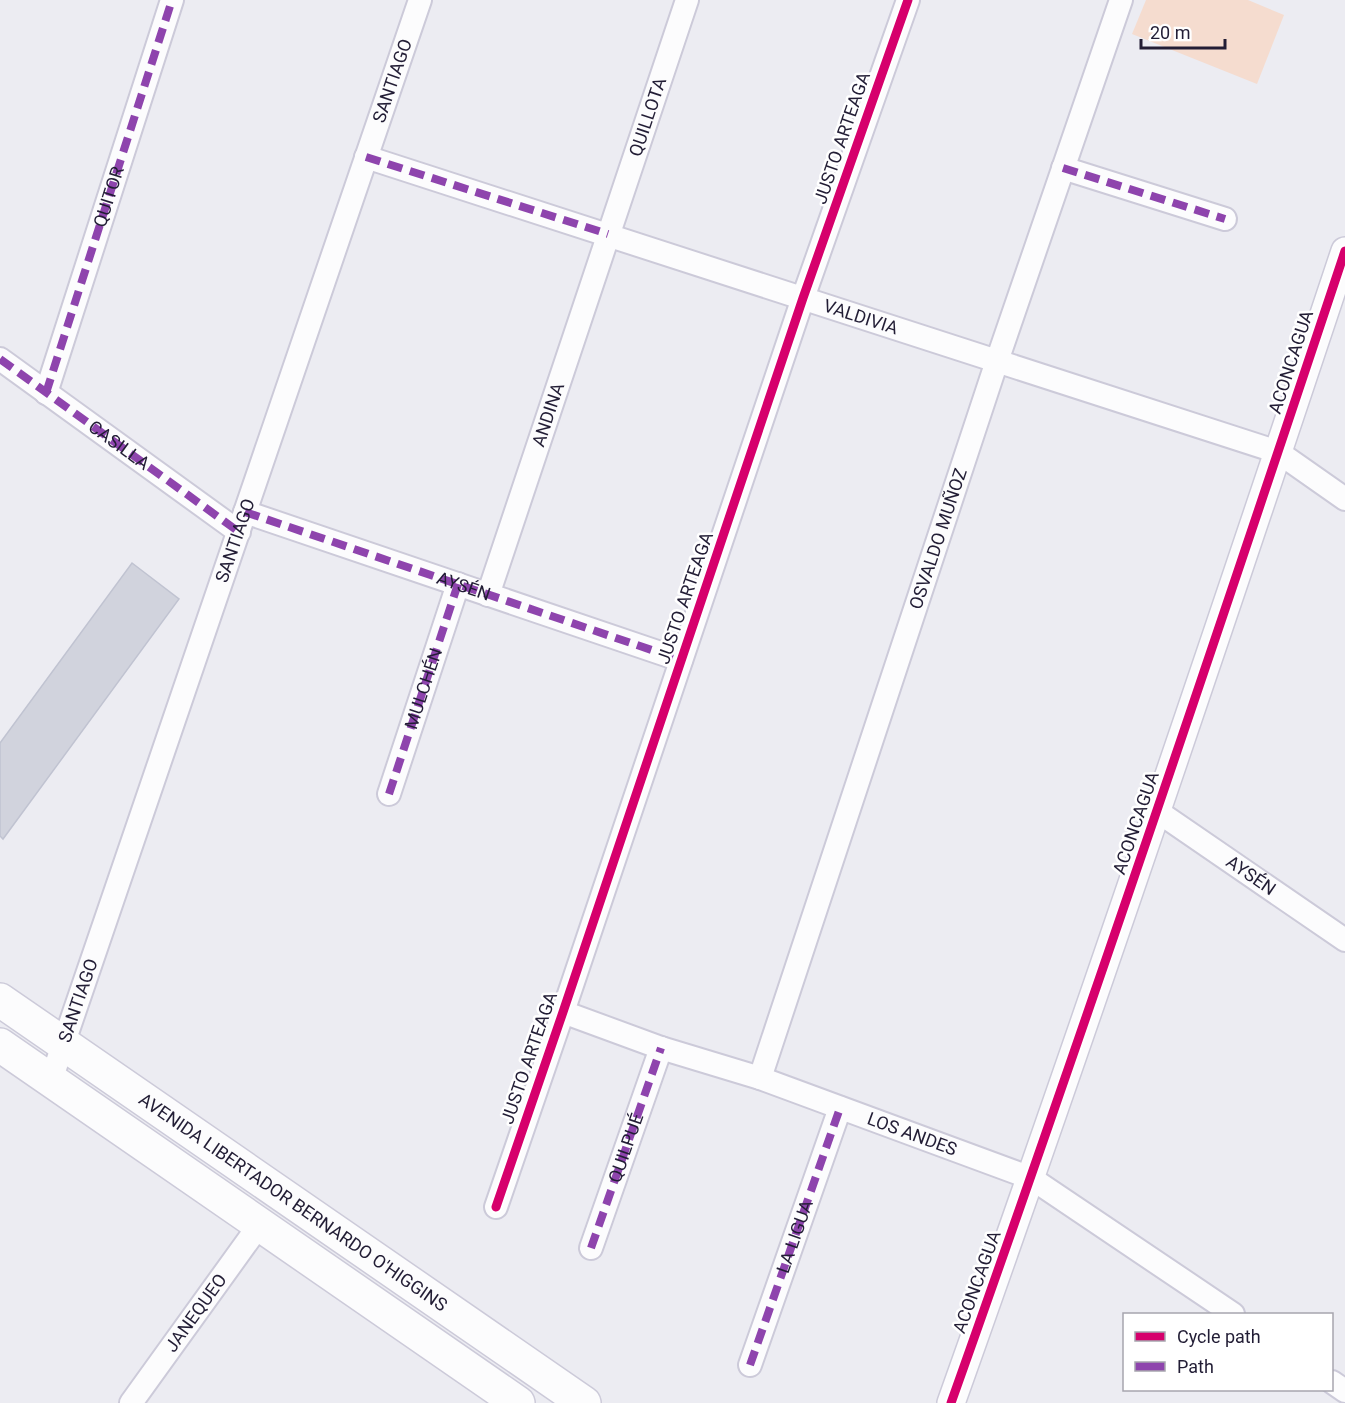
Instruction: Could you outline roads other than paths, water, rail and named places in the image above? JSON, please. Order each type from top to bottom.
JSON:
[{"type":"main road","name":"AVENIDA LIBERTADOR BERNARDO O'HIGGINS","points":[[0,1000],[584,1403]]},
{"type":"main road","name":"AVENIDA LIBERTADOR BERNARDO O'HIGGINS","points":[[0,1045],[518,1403]]},
{"type":"street","name":"QUITOR","points":[[46,393],[172,0]]},
{"type":"street","name":"SANTIAGO","points":[[51,1080],[420,0]]},
{"type":"street","name":"QUILLOTA","points":[[608,234],[687,0]]},
{"type":"street","name":"JUSTO ARTEAGA","points":[[496,1207],[803,298],[908,0]]},
{"type":"street","name":"OSVALDO MUÑOZ","points":[[760,1078],[997,361],[1121,0]]},
{"type":"street","name":"VALDIVIA","points":[[366,157],[1278,452],[1345,499]]},
{"type":"street","points":[[1063,168],[1225,219]]},
{"type":"street","name":"ANDINA","points":[[488,595],[608,234]]},
{"type":"street","name":"ACONCAGUA","points":[[951,1403],[1157,811],[1345,251]]},
{"type":"street","name":"CASILLA","points":[[0,359],[46,393],[242,522]]},
{"type":"street","name":"AYSÉN","points":[[242,522],[458,584],[681,660]]},
{"type":"street","name":"MULCHÉN","points":[[389,794],[458,584]]},
{"type":"street","name":"AYSÉN","points":[[1157,811],[1345,940]]},
{"type":"street","name":"LOS ANDES","points":[[563,1012],[661,1048],[760,1078],[1031,1178],[1232,1313]]},
{"type":"street","name":"QUILPUÉ","points":[[591,1248],[661,1048]]},
{"type":"street","name":"LA LIGUA","points":[[750,1365],[840,1108]]},
{"type":"street","name":"JANEQUEO","points":[[131,1403],[260,1224]]}]
